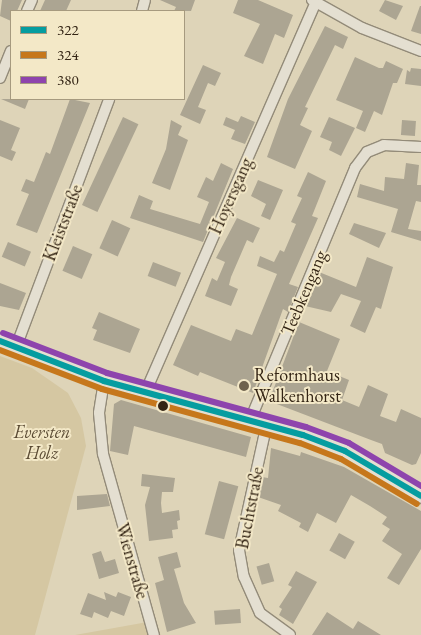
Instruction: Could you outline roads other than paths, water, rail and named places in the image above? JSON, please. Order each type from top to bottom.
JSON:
[{"type":"street","points":[[315,1],[362,28],[421,51]]},
{"type":"street","name":"Hoyersgang","points":[[145,393],[315,1]]},
{"type":"street","points":[[0,78],[10,53]]},
{"type":"street","name":"Kleiststraße","points":[[16,347],[109,100]]},
{"type":"street","name":"Teebkengang","points":[[251,418],[356,168],[367,152],[384,145],[421,147]]},
{"type":"street","points":[[0,341],[104,381],[145,393],[267,422],[345,451],[421,496]]},
{"type":"street","name":"Wienstraße","points":[[104,381],[101,438],[111,487],[154,635]]},
{"type":"street","name":"Buchtstraße","points":[[267,422],[239,550],[244,577],[260,613],[290,635]]},
{"type":"place","name":"Reformhaus Walkenhorst","points":[[244,386]]},
{"type":"park label","name":"Eversten Holz","points":[[42,443]]}]
